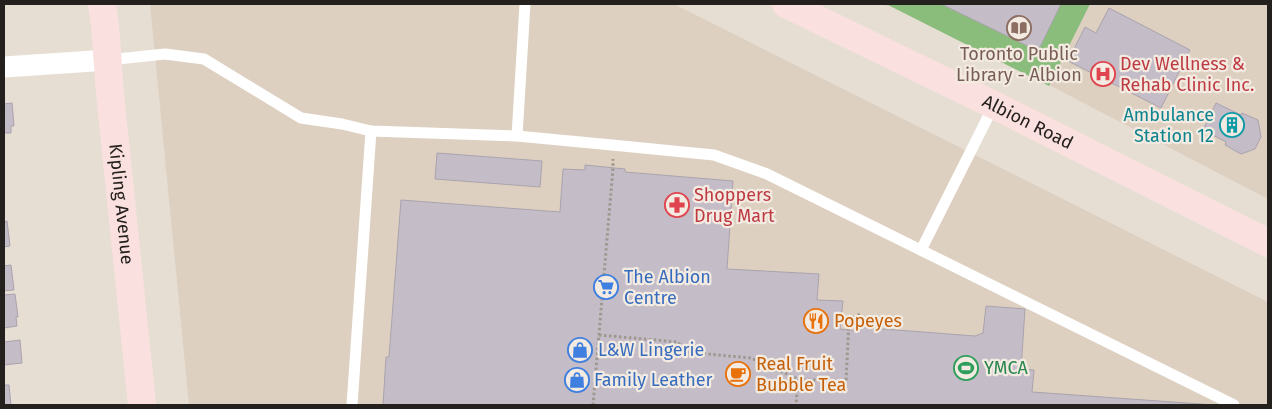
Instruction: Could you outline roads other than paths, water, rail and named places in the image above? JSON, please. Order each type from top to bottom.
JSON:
[{"type":"main road","name":"Kipling Avenue","points":[[102,4],[142,405]]},
{"type":"main road","name":"Albion Road","points":[[792,5],[1268,243]]},
{"type":"street","points":[[4,67],[108,60]]},
{"type":"lane","points":[[517,136],[525,4]]},
{"type":"lane","points":[[108,60],[165,54],[204,59],[301,118],[342,124],[371,131],[517,136],[714,155],[767,174],[1234,405]]},
{"type":"lane","points":[[921,250],[994,105]]},
{"type":"lane","points":[[352,405],[371,131]]},
{"type":"place","name":"Toronto Public Library - Albion","points":[[1019,28]]},
{"type":"place","name":"Dev Wellness & Rehab Clinic Inc.","points":[[1103,74]]},
{"type":"place","name":"Ambulance Station 12","points":[[1232,125]]},
{"type":"place","name":"Shoppers Drug Mart","points":[[677,205]]},
{"type":"place","name":"The Albion Centre","points":[[606,287]]},
{"type":"place","name":"Popeyes","points":[[816,321]]},
{"type":"place","name":"L&W Lingerie","points":[[580,350]]},
{"type":"place","name":"YMCA","points":[[966,368]]},
{"type":"place","name":"Real Fruit Bubble Tea","points":[[738,374]]},
{"type":"place","name":"Family Leather","points":[[577,380]]}]
